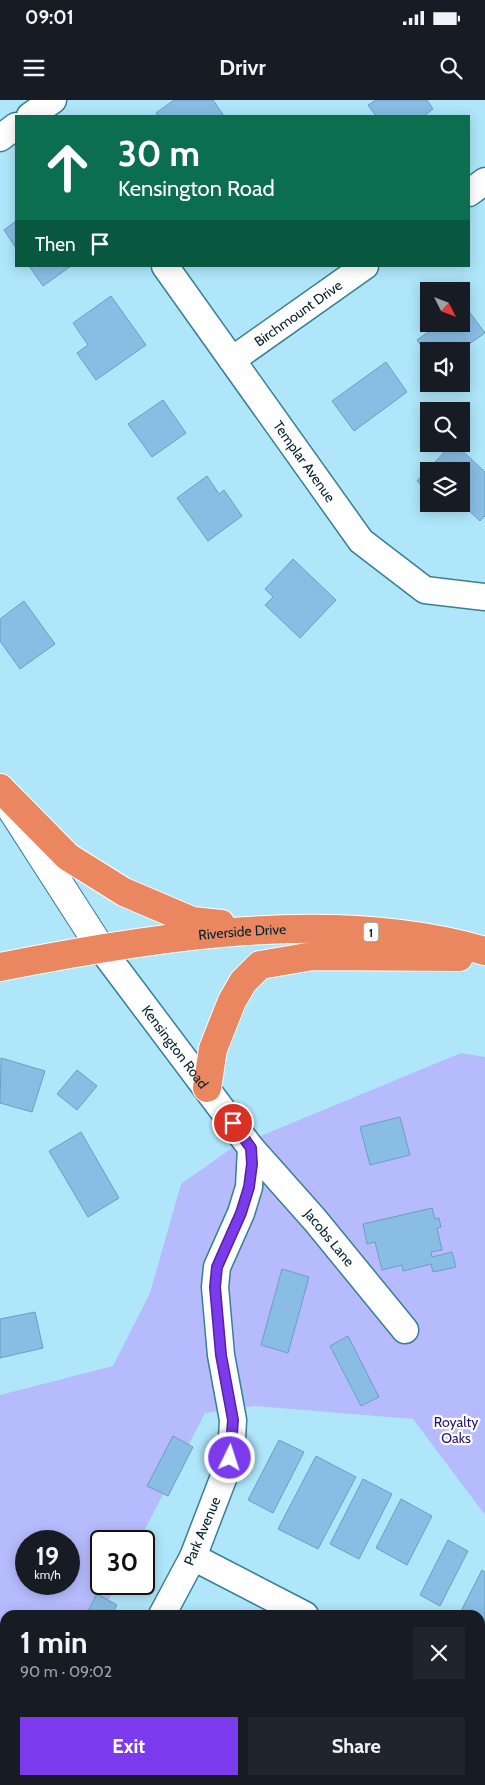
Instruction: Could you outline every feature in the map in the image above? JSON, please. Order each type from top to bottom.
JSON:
[{"type":"highway","points":[[0,789],[68,857],[124,892],[192,920],[255,929]]},
{"type":"highway","name":"Riverside Drive","points":[[0,967],[100,947],[255,929],[354,931],[393,934],[433,939],[485,951]]},
{"type":"highway","points":[[207,1088],[212,1049],[232,1001],[243,982],[260,965],[313,956],[485,956]]},
{"type":"street","points":[[0,138],[15,127]]},
{"type":"street","points":[[470,192],[485,181]]},
{"type":"street","name":"Templar Avenue","points":[[166,267],[361,541],[425,590],[485,598]]},
{"type":"street","name":"Birchmount Drive","points":[[232,360],[364,267]]},
{"type":"street","name":"Kensington Road","points":[[0,789],[100,947],[251,1148]]},
{"type":"street","name":"Jacobs Lane","points":[[251,1148],[315,1220],[405,1330]]},
{"type":"street","name":"Park Avenue","points":[[165,1610],[193,1557],[230,1458],[233,1420],[221,1355],[216,1305],[217,1267],[241,1213],[249,1187],[251,1148]]},
{"type":"street","points":[[193,1557],[295,1610]]},
{"type":"green space","name":"Royalty Oaks","points":[[461,1053],[485,1057],[485,1515],[413,1419],[255,1406],[205,1413],[145,1530],[90,1530],[90,1595],[111,1595],[104,1610],[0,1610],[0,1395],[113,1366],[150,1293],[181,1184],[232,1148]]},
{"type":"building","points":[[174,100],[213,100],[223,115],[157,115],[156,113]]},
{"type":"building","points":[[376,100],[427,100],[433,109],[425,115],[375,115],[368,105]]},
{"type":"building","points":[[15,222],[15,246],[4,230]]},
{"type":"building","points":[[30,267],[70,267],[43,286]]},
{"type":"building","points":[[111,296],[146,345],[96,380],[77,353],[88,345],[73,323]]},
{"type":"building","points":[[470,313],[485,333],[470,343],[420,342],[420,344],[417,340],[428,332],[470,332]]},
{"type":"building","points":[[386,362],[407,392],[354,431],[332,401]]},
{"type":"building","points":[[163,400],[186,433],[152,457],[128,424]]},
{"type":"building","points":[[444,452],[464,452],[485,472],[485,516],[480,521],[470,512],[470,462],[435,462]]},
{"type":"building","points":[[207,476],[219,494],[224,490],[242,516],[208,541],[177,498]]},
{"type":"building","points":[[293,559],[336,600],[300,638],[265,605],[273,597],[265,589]]},
{"type":"building","points":[[24,601],[55,644],[20,669],[0,641],[0,619]]},
{"type":"building","points":[[1,1058],[45,1071],[32,1112],[0,1103]]},
{"type":"building","points":[[77,1070],[97,1086],[77,1110],[57,1094]]},
{"type":"building","points":[[400,1117],[410,1155],[370,1165],[360,1127]]},
{"type":"building","points":[[81,1132],[119,1198],[88,1217],[49,1151]]},
{"type":"building","points":[[432,1208],[435,1219],[439,1218],[441,1227],[437,1228],[442,1250],[431,1252],[432,1257],[452,1252],[456,1267],[433,1272],[431,1264],[403,1271],[402,1265],[382,1270],[375,1242],[367,1244],[363,1224]]},
{"type":"building","points":[[282,1269],[309,1277],[288,1353],[261,1345]]},
{"type":"building","points":[[35,1312],[43,1348],[0,1358],[0,1319]]},
{"type":"building","points":[[348,1336],[379,1397],[361,1406],[330,1346]]},
{"type":"building","points":[[173,1436],[193,1447],[168,1496],[147,1486]]},
{"type":"building","points":[[279,1440],[304,1452],[273,1513],[248,1500]]},
{"type":"building","points":[[316,1456],[356,1477],[318,1549],[278,1529]]},
{"type":"building","points":[[363,1479],[392,1494],[359,1559],[330,1544]]},
{"type":"building","points":[[401,1499],[432,1516],[407,1565],[376,1548]]},
{"type":"building","points":[[448,1540],[468,1551],[440,1606],[420,1595]]},
{"type":"building","points":[[482,1570],[485,1572],[485,1610],[462,1610]]},
{"type":"building","points":[[96,1595],[99,1595],[117,1605],[114,1610],[89,1610]]},
{"type":"route","points":[[230,1458],[233,1420],[221,1355],[215,1287],[217,1267],[241,1213],[249,1187],[252,1164],[251,1148],[245,1137],[233,1123]]}]
